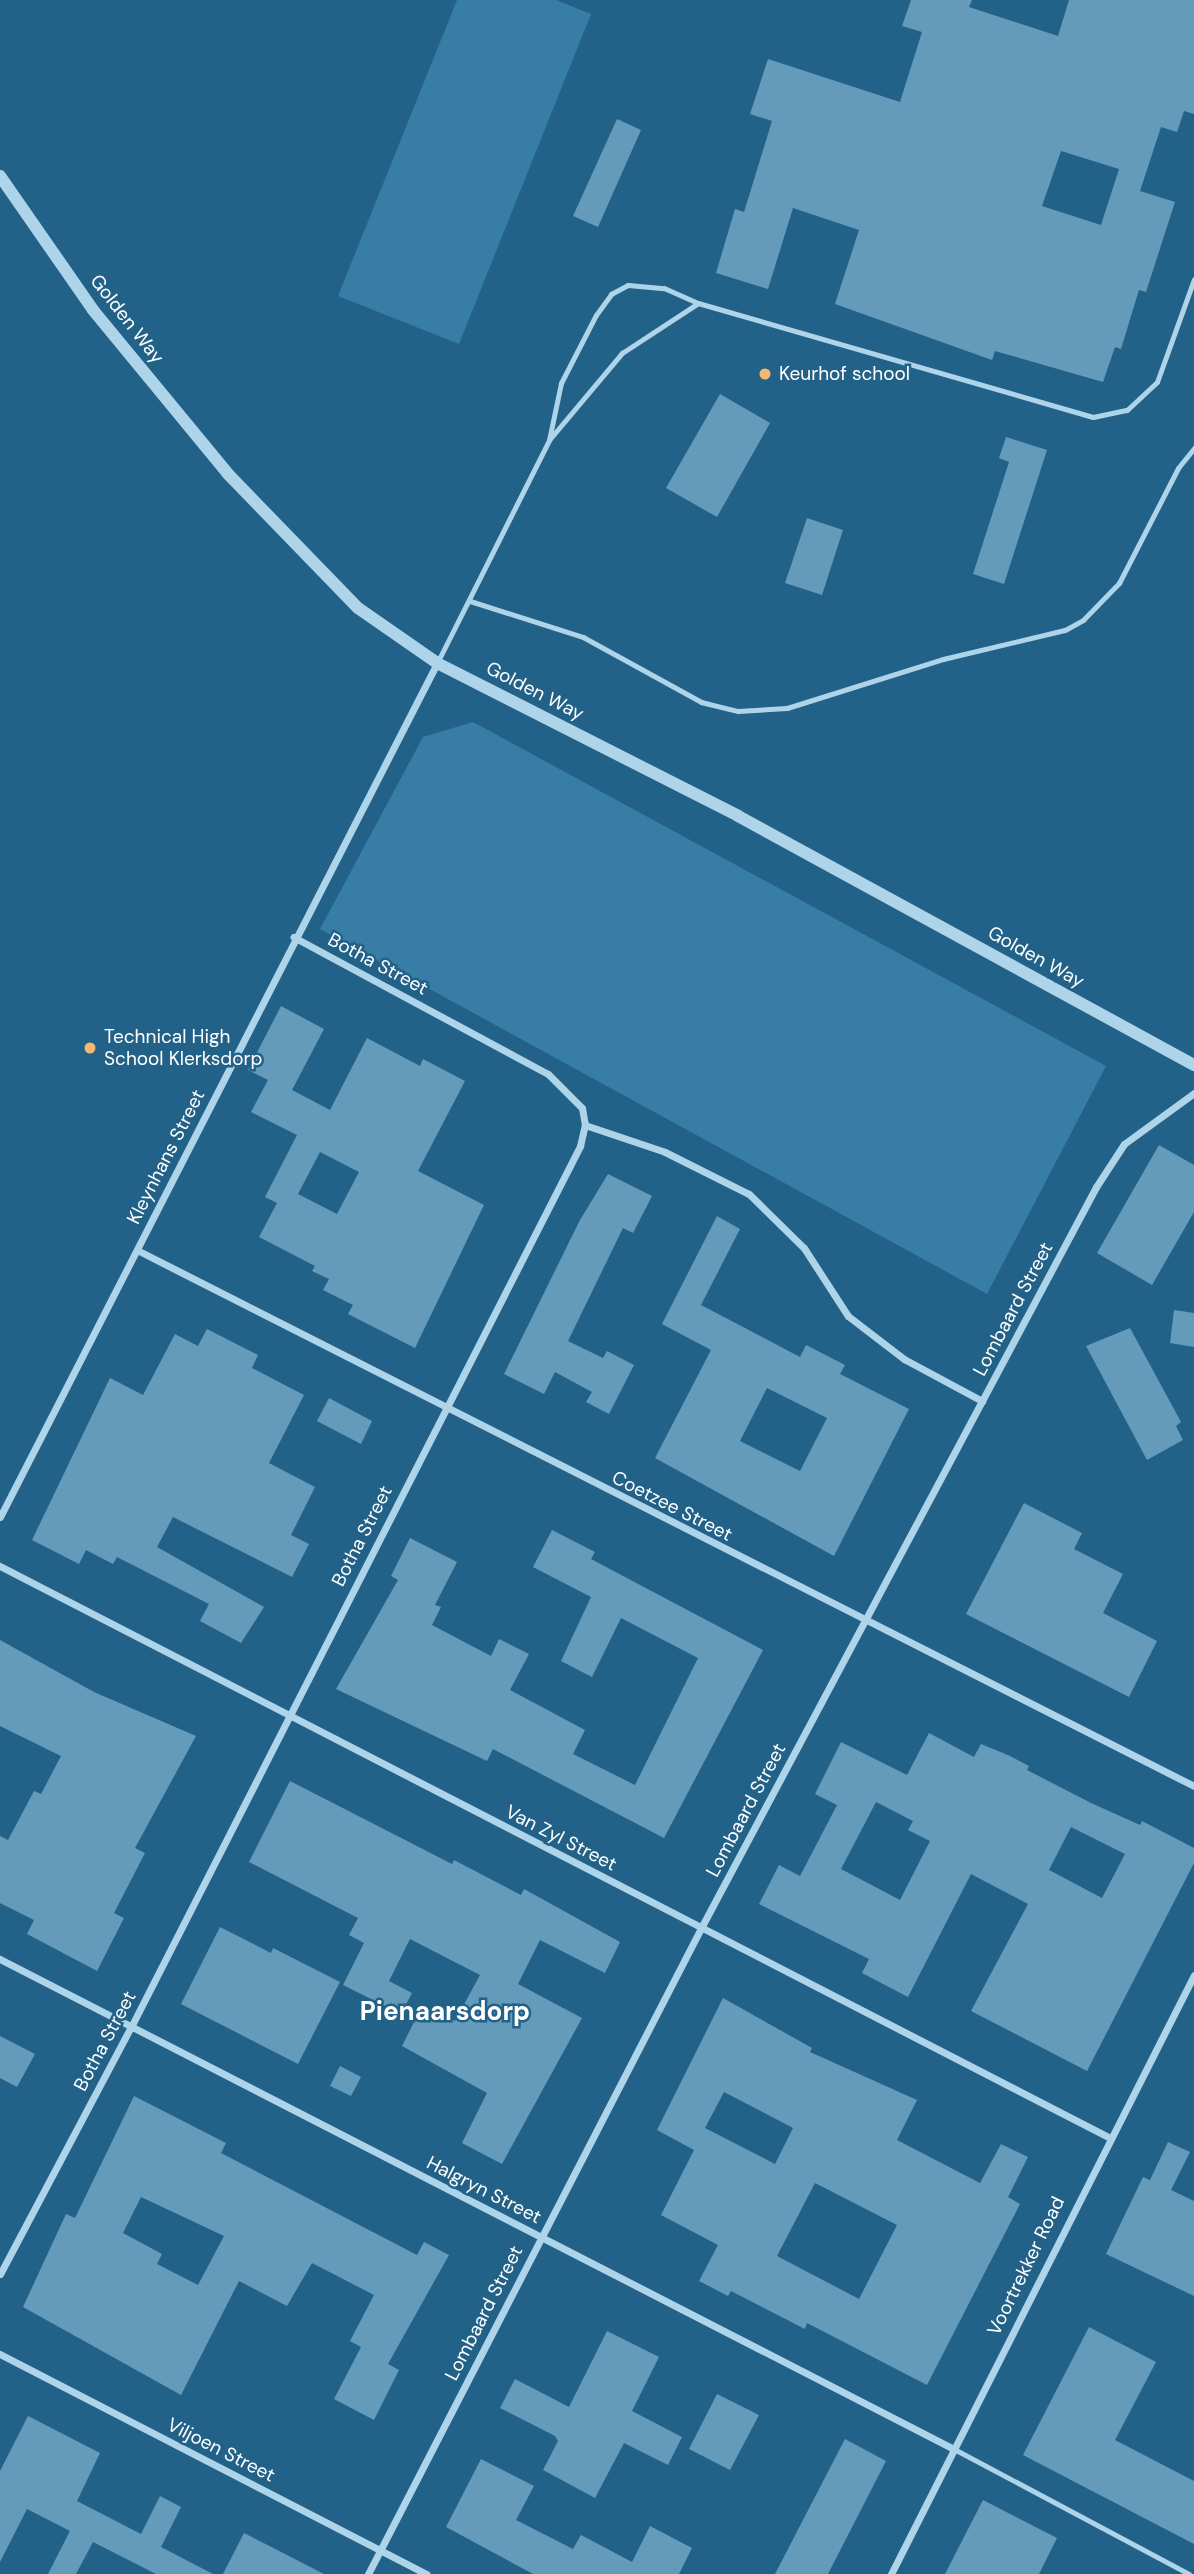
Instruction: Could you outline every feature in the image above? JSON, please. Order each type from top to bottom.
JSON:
[{"type":"street","name":"Golden Way","points":[[0,177],[93,310],[228,474],[358,608],[437,663],[738,816],[1194,1065]]},
{"type":"street","name":"Kleynhans Street","points":[[0,1517],[437,663]]},
{"type":"street","name":"Botha Street","points":[[0,2274],[131,2026],[580,1146],[585,1125],[582,1108],[570,1092],[548,1074],[295,937]]},
{"type":"street","name":"Lombaard Street","points":[[368,2574],[701,1928],[982,1401],[1124,1144],[1153,1118],[1194,1093]]},
{"type":"street","points":[[585,1125],[665,1152],[749,1194],[804,1248],[848,1316],[904,1359],[982,1401]]},
{"type":"street","name":"Coetzee Street","points":[[136,1250],[1194,1786]]},
{"type":"street","name":"Van Zyl Street","points":[[0,1566],[1108,2137]]},
{"type":"street","name":"Halgryn Street","points":[[0,1959],[954,2449]]},
{"type":"street","name":"Voortrekker Road","points":[[891,2574],[1108,2137],[1194,1975]]},
{"type":"street","name":"Viljoen Street","points":[[0,2354],[427,2574]]},
{"type":"lane","points":[[550,440],[561,383],[611,294],[628,285],[643,284],[698,303],[1093,418],[1127,410],[1157,382],[1194,279]]},
{"type":"lane","points":[[437,663],[550,440],[622,354],[698,303]]},
{"type":"lane","points":[[470,601],[583,637],[701,702],[738,711],[787,708],[943,659],[1065,630],[1083,620],[1119,583],[1178,468],[1194,448]]},
{"type":"lane","points":[[954,2449],[1189,2574]]},
{"type":"shaded area","points":[[457,0],[556,0],[591,14],[459,344],[338,296]]},
{"type":"shaded area","points":[[473,722],[1106,1066],[987,1294],[320,929],[423,737]]},
{"type":"building","points":[[911,0],[972,0],[969,7],[1058,36],[1069,0],[1194,0],[1194,114],[1184,111],[1177,132],[1161,127],[1140,191],[1175,202],[1146,292],[1139,290],[1121,349],[1115,347],[1103,382],[995,351],[992,360],[835,304],[859,230],[793,208],[768,289],[716,273],[735,209],[744,212],[772,121],[750,114],[768,59],[900,102],[922,32],[902,26]],"holes":[[[1061,151],[1119,169],[1101,225],[1042,206]]]},
{"type":"building","points":[[617,119],[641,130],[598,227],[573,216]]},
{"type":"building","points":[[720,394],[770,423],[717,517],[666,488]]},
{"type":"building","points":[[1006,437],[1047,450],[1004,584],[973,574],[1009,462],[999,458]]},
{"type":"building","points":[[807,518],[843,530],[822,595],[785,583]]},
{"type":"building","points":[[281,1006],[324,1029],[292,1090],[330,1110],[367,1038],[420,1066],[423,1059],[465,1081],[418,1171],[484,1205],[415,1348],[348,1314],[353,1305],[323,1290],[329,1279],[312,1271],[315,1266],[259,1237],[277,1203],[265,1197],[297,1135],[251,1112],[268,1080],[248,1070]],"holes":[[[320,1152],[359,1172],[337,1214],[298,1194]]]},
{"type":"building","points":[[1159,1145],[1194,1165],[1194,1212],[1152,1285],[1097,1253]]},
{"type":"building","points":[[608,1174],[652,1196],[633,1233],[623,1228],[568,1341],[603,1358],[607,1351],[634,1365],[609,1414],[586,1402],[592,1392],[555,1372],[544,1394],[504,1374],[580,1220]]},
{"type":"building","points":[[717,1216],[740,1229],[701,1305],[800,1357],[806,1345],[845,1365],[840,1374],[909,1409],[834,1556],[655,1458],[711,1350],[662,1324]],"holes":[[[767,1388],[827,1418],[800,1471],[740,1441]]]},
{"type":"building","points":[[1174,1310],[1194,1313],[1194,1347],[1170,1343]]},
{"type":"building","points":[[1130,1328],[1181,1422],[1176,1426],[1183,1440],[1147,1460],[1086,1346]]},
{"type":"building","points":[[207,1329],[258,1355],[252,1368],[304,1395],[269,1463],[315,1487],[291,1535],[309,1544],[292,1577],[173,1517],[157,1547],[264,1607],[241,1643],[200,1621],[209,1604],[117,1557],[113,1564],[86,1550],[79,1564],[32,1540],[110,1378],[143,1395],[175,1334],[198,1346]]},
{"type":"building","points":[[329,1398],[372,1421],[361,1444],[317,1421]]},
{"type":"building","points":[[1024,1503],[1082,1533],[1074,1549],[1123,1574],[1103,1613],[1157,1641],[1129,1697],[966,1614]]},
{"type":"building","points":[[552,1530],[595,1552],[591,1559],[763,1650],[664,1838],[493,1749],[487,1761],[336,1689],[398,1580],[391,1576],[410,1538],[457,1562],[435,1605],[441,1607],[432,1625],[491,1656],[499,1639],[529,1654],[510,1690],[585,1730],[573,1754],[635,1785],[698,1658],[621,1618],[592,1677],[561,1661],[591,1597],[533,1567]]},
{"type":"building","points":[[0,1640],[94,1692],[196,1736],[135,1848],[145,1853],[114,1913],[124,1918],[97,1971],[27,1934],[34,1920],[0,1903],[0,1836],[8,1840],[34,1791],[41,1794],[61,1756],[0,1726]]},
{"type":"building","points":[[929,1733],[974,1757],[981,1744],[1029,1766],[1027,1770],[1091,1803],[1140,1825],[1142,1821],[1194,1848],[1194,1863],[1087,2071],[971,2011],[1028,1904],[971,1874],[908,1997],[862,1973],[869,1959],[759,1904],[779,1865],[800,1876],[837,1805],[815,1794],[841,1742],[907,1775]],"holes":[[[876,1802],[913,1821],[908,1830],[930,1841],[900,1900],[841,1869]],[[1071,1827],[1125,1854],[1102,1898],[1049,1870]]]},
{"type":"building","points":[[290,1781],[452,1864],[454,1860],[521,1895],[524,1889],[620,1942],[605,1973],[540,1940],[518,1984],[582,2018],[502,2164],[462,2143],[487,2093],[402,2046],[423,2004],[455,2021],[480,1975],[410,1939],[389,1981],[412,1993],[401,2014],[343,1985],[364,1943],[349,1935],[358,1918],[249,1862]]},
{"type":"building","points":[[220,1927],[271,1953],[273,1948],[340,1982],[298,2064],[181,2004]]},
{"type":"building","points":[[723,1998],[812,2048],[810,2052],[917,2100],[897,2140],[980,2183],[1001,2144],[1028,2157],[1008,2197],[1020,2204],[927,2385],[807,2323],[805,2329],[731,2291],[728,2296],[699,2281],[718,2245],[661,2215],[694,2150],[657,2130]],"holes":[[[724,2092],[793,2128],[775,2164],[705,2128]],[[815,2183],[897,2225],[859,2299],[777,2256]]]},
{"type":"building","points":[[0,2036],[35,2054],[17,2087],[0,2078]]},
{"type":"building","points":[[340,2066],[361,2077],[351,2096],[330,2086]]},
{"type":"building","points":[[134,2096],[226,2143],[221,2153],[417,2255],[424,2242],[449,2255],[388,2364],[399,2370],[374,2420],[334,2399],[361,2347],[350,2341],[374,2295],[312,2263],[287,2306],[239,2281],[181,2395],[23,2307],[66,2214],[75,2218]],"holes":[[[141,2197],[224,2236],[198,2285],[157,2264],[162,2254],[123,2233]]]},
{"type":"building","points":[[1168,2142],[1190,2152],[1171,2190],[1194,2201],[1194,2296],[1106,2254],[1143,2177],[1150,2180]]},
{"type":"building","points":[[1089,2327],[1156,2362],[1115,2440],[1194,2481],[1194,2544],[1023,2455]]},
{"type":"building","points":[[607,2331],[659,2357],[632,2411],[682,2437],[668,2465],[624,2443],[595,2498],[543,2470],[558,2441],[555,2436],[500,2408],[515,2379],[569,2407]]},
{"type":"building","points":[[717,2394],[759,2415],[730,2470],[689,2449]]},
{"type":"building","points":[[28,2416],[100,2453],[77,2501],[141,2534],[160,2496],[181,2507],[161,2547],[213,2574],[156,2574],[93,2542],[76,2574],[48,2574],[70,2531],[27,2509],[0,2562],[0,2471]]},
{"type":"building","points":[[845,2439],[886,2461],[828,2574],[775,2574]]},
{"type":"building","points":[[481,2459],[534,2486],[516,2520],[573,2549],[581,2535],[632,2562],[650,2526],[692,2548],[679,2574],[533,2574],[446,2527]]},
{"type":"building","points":[[983,2500],[1057,2538],[1039,2574],[945,2574]]},
{"type":"building","points":[[244,2533],[324,2574],[223,2574]]},
{"type":"place","name":"Keurhof school","points":[[765,374]]},
{"type":"place","name":"Technical High School Klerksdorp","points":[[90,1048]]},
{"type":"district","name":"Pienaarsdorp","points":[[445,2012]]}]
